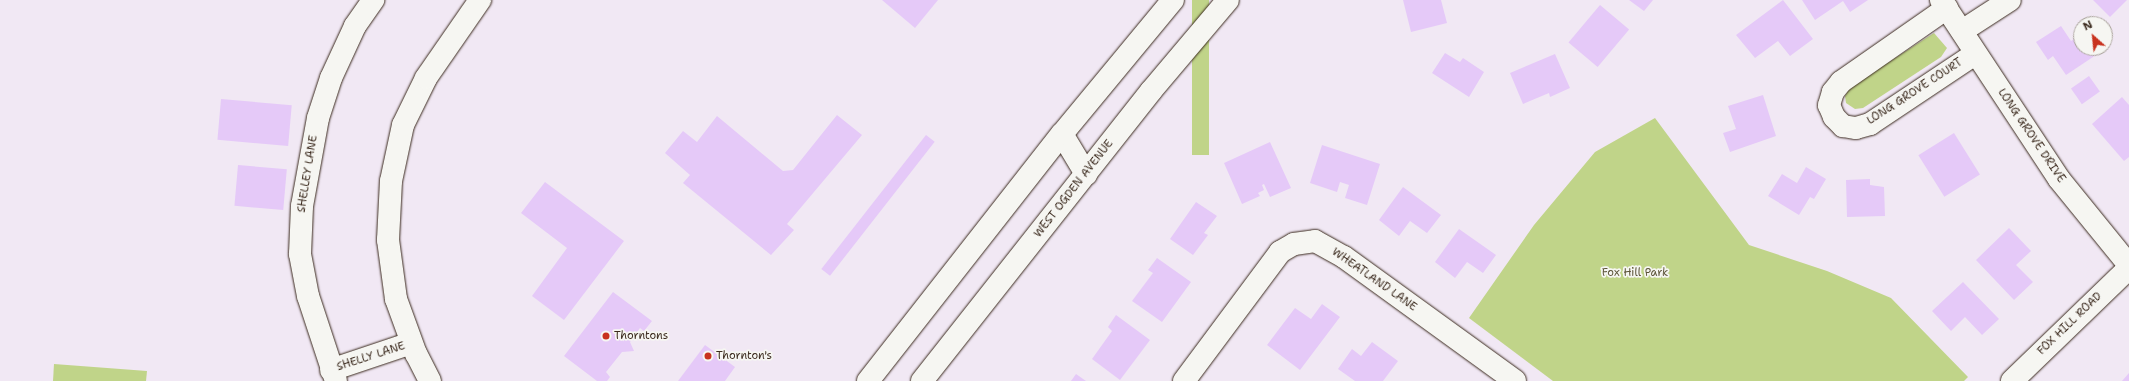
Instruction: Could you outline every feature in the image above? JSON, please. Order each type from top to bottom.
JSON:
[{"type":"street","name":"SHELLEY LANE","points":[[333,375],[308,296],[300,254],[302,206],[318,118],[331,78],[355,26],[373,0]]},
{"type":"street","points":[[430,381],[411,343],[396,298],[390,270],[388,212],[391,181],[403,125],[426,78],[480,0]]},
{"type":"street","points":[[868,381],[1062,134],[1173,0]]},
{"type":"street","name":"WEST OGDEN AVENUE","points":[[922,381],[1086,174],[1228,0]]},
{"type":"street","points":[[1962,32],[2010,0]]},
{"type":"street","name":"LONG GROVE DRIVE","points":[[1944,4],[2059,178],[2129,267]]},
{"type":"street","name":"LONG GROVE COURT","points":[[1944,4],[1842,82],[1833,92],[1829,105],[1834,117],[1843,126],[1856,128],[1870,124],[1976,54]]},
{"type":"street","points":[[1062,134],[1086,174]]},
{"type":"street","name":"WHEATLAND LANE","points":[[1184,381],[1280,252],[1294,244],[1315,241],[1344,257],[1515,381]]},
{"type":"street","name":"FOX HILL ROAD","points":[[2012,381],[2129,267]]},
{"type":"street","name":"SHELLY LANE","points":[[333,375],[411,343]]},
{"type":"green space","points":[[1192,0],[1209,0],[1209,155],[1192,155]]},
{"type":"green space","points":[[1934,33],[1947,48],[1941,57],[1863,108],[1855,109],[1846,103],[1845,96],[1850,87]]},
{"type":"green space","name":"Fox Hill Park","points":[[1655,118],[1749,245],[1827,271],[1891,298],[1968,377],[1964,381],[1553,381],[1469,318],[1534,225],[1595,152]]},
{"type":"green space","points":[[54,364],[147,371],[146,381],[53,381]]},
{"type":"building","points":[[882,0],[938,0],[915,28]]},
{"type":"building","points":[[1403,0],[1441,0],[1447,23],[1411,32]]},
{"type":"building","points":[[1629,0],[1653,0],[1644,11]]},
{"type":"building","points":[[1783,0],[1813,39],[1790,56],[1778,41],[1755,58],[1736,35]]},
{"type":"building","points":[[1802,0],[1868,0],[1850,12],[1843,1],[1815,20]]},
{"type":"building","points":[[2093,0],[2127,0],[2111,16],[2109,16]]},
{"type":"building","points":[[1600,5],[1629,29],[1598,67],[1569,43]]},
{"type":"building","points":[[2061,26],[2071,41],[2073,40],[2073,56],[2094,56],[2066,75],[2053,56],[2048,60],[2036,42]]},
{"type":"building","points":[[1445,53],[1460,62],[1463,58],[1484,72],[1469,97],[1432,73]]},
{"type":"building","points":[[1555,54],[1570,88],[1550,97],[1549,93],[1523,104],[1510,73]]},
{"type":"building","points":[[2089,76],[2100,92],[2082,104],[2071,89]]},
{"type":"building","points":[[1763,95],[1776,136],[1730,152],[1723,133],[1736,129],[1728,106]]},
{"type":"building","points":[[2122,97],[2129,105],[2129,157],[2124,161],[2092,124]]},
{"type":"building","points":[[221,99],[292,105],[288,146],[217,140]]},
{"type":"building","points":[[837,115],[862,135],[787,224],[794,230],[771,255],[683,183],[690,175],[665,153],[683,131],[697,142],[717,116],[783,171],[793,170]]},
{"type":"building","points":[[1954,133],[1980,175],[1944,197],[1918,155]]},
{"type":"building","points":[[926,135],[935,142],[830,276],[821,269]]},
{"type":"building","points":[[1270,142],[1291,188],[1270,197],[1264,184],[1262,185],[1264,190],[1258,193],[1260,196],[1242,204],[1224,163]]},
{"type":"building","points":[[1322,145],[1380,164],[1367,205],[1345,198],[1349,185],[1340,182],[1337,192],[1310,183]]},
{"type":"building","points":[[238,165],[287,169],[283,210],[234,206]]},
{"type":"building","points":[[1806,167],[1826,179],[1814,199],[1810,197],[1799,215],[1768,196],[1782,174],[1797,183]]},
{"type":"building","points":[[1870,179],[1870,185],[1884,187],[1885,216],[1847,217],[1846,180]]},
{"type":"building","points":[[545,182],[624,241],[564,320],[532,296],[567,248],[521,213]]},
{"type":"building","points":[[1403,187],[1441,215],[1427,233],[1410,221],[1399,236],[1379,220]]},
{"type":"building","points":[[1196,202],[1217,216],[1204,233],[1208,235],[1193,255],[1170,239]]},
{"type":"building","points":[[2009,228],[2031,251],[2016,265],[2033,282],[2014,300],[1976,260]]},
{"type":"building","points":[[1459,229],[1496,255],[1483,273],[1467,262],[1455,278],[1435,262]]},
{"type":"building","points":[[1157,258],[1191,282],[1162,322],[1132,301],[1153,273],[1148,270]]},
{"type":"building","points":[[1963,282],[1999,319],[1982,335],[1965,317],[1951,331],[1932,311]]},
{"type":"building","name":"Thorntons","points":[[613,292],[652,321],[644,331],[640,328],[630,342],[634,351],[622,352],[606,372],[610,377],[607,381],[597,381],[564,356]]},
{"type":"building","points":[[1322,304],[1340,317],[1300,370],[1267,345],[1295,308],[1311,319]]},
{"type":"building","points":[[1116,315],[1150,340],[1120,380],[1092,359],[1112,331],[1108,327]]},
{"type":"building","points":[[1372,342],[1398,361],[1383,381],[1355,381],[1338,369],[1352,349],[1361,356]]},
{"type":"building","name":"Thornton's","points":[[705,345],[735,367],[725,381],[678,381]]},
{"type":"building","points":[[2129,373],[2129,381],[2122,381]]},
{"type":"building","points":[[1076,374],[1086,381],[1071,381]]},
{"type":"place","name":"Thorntons","points":[[606,336]]},
{"type":"place","name":"Thornton's","points":[[708,356]]}]
